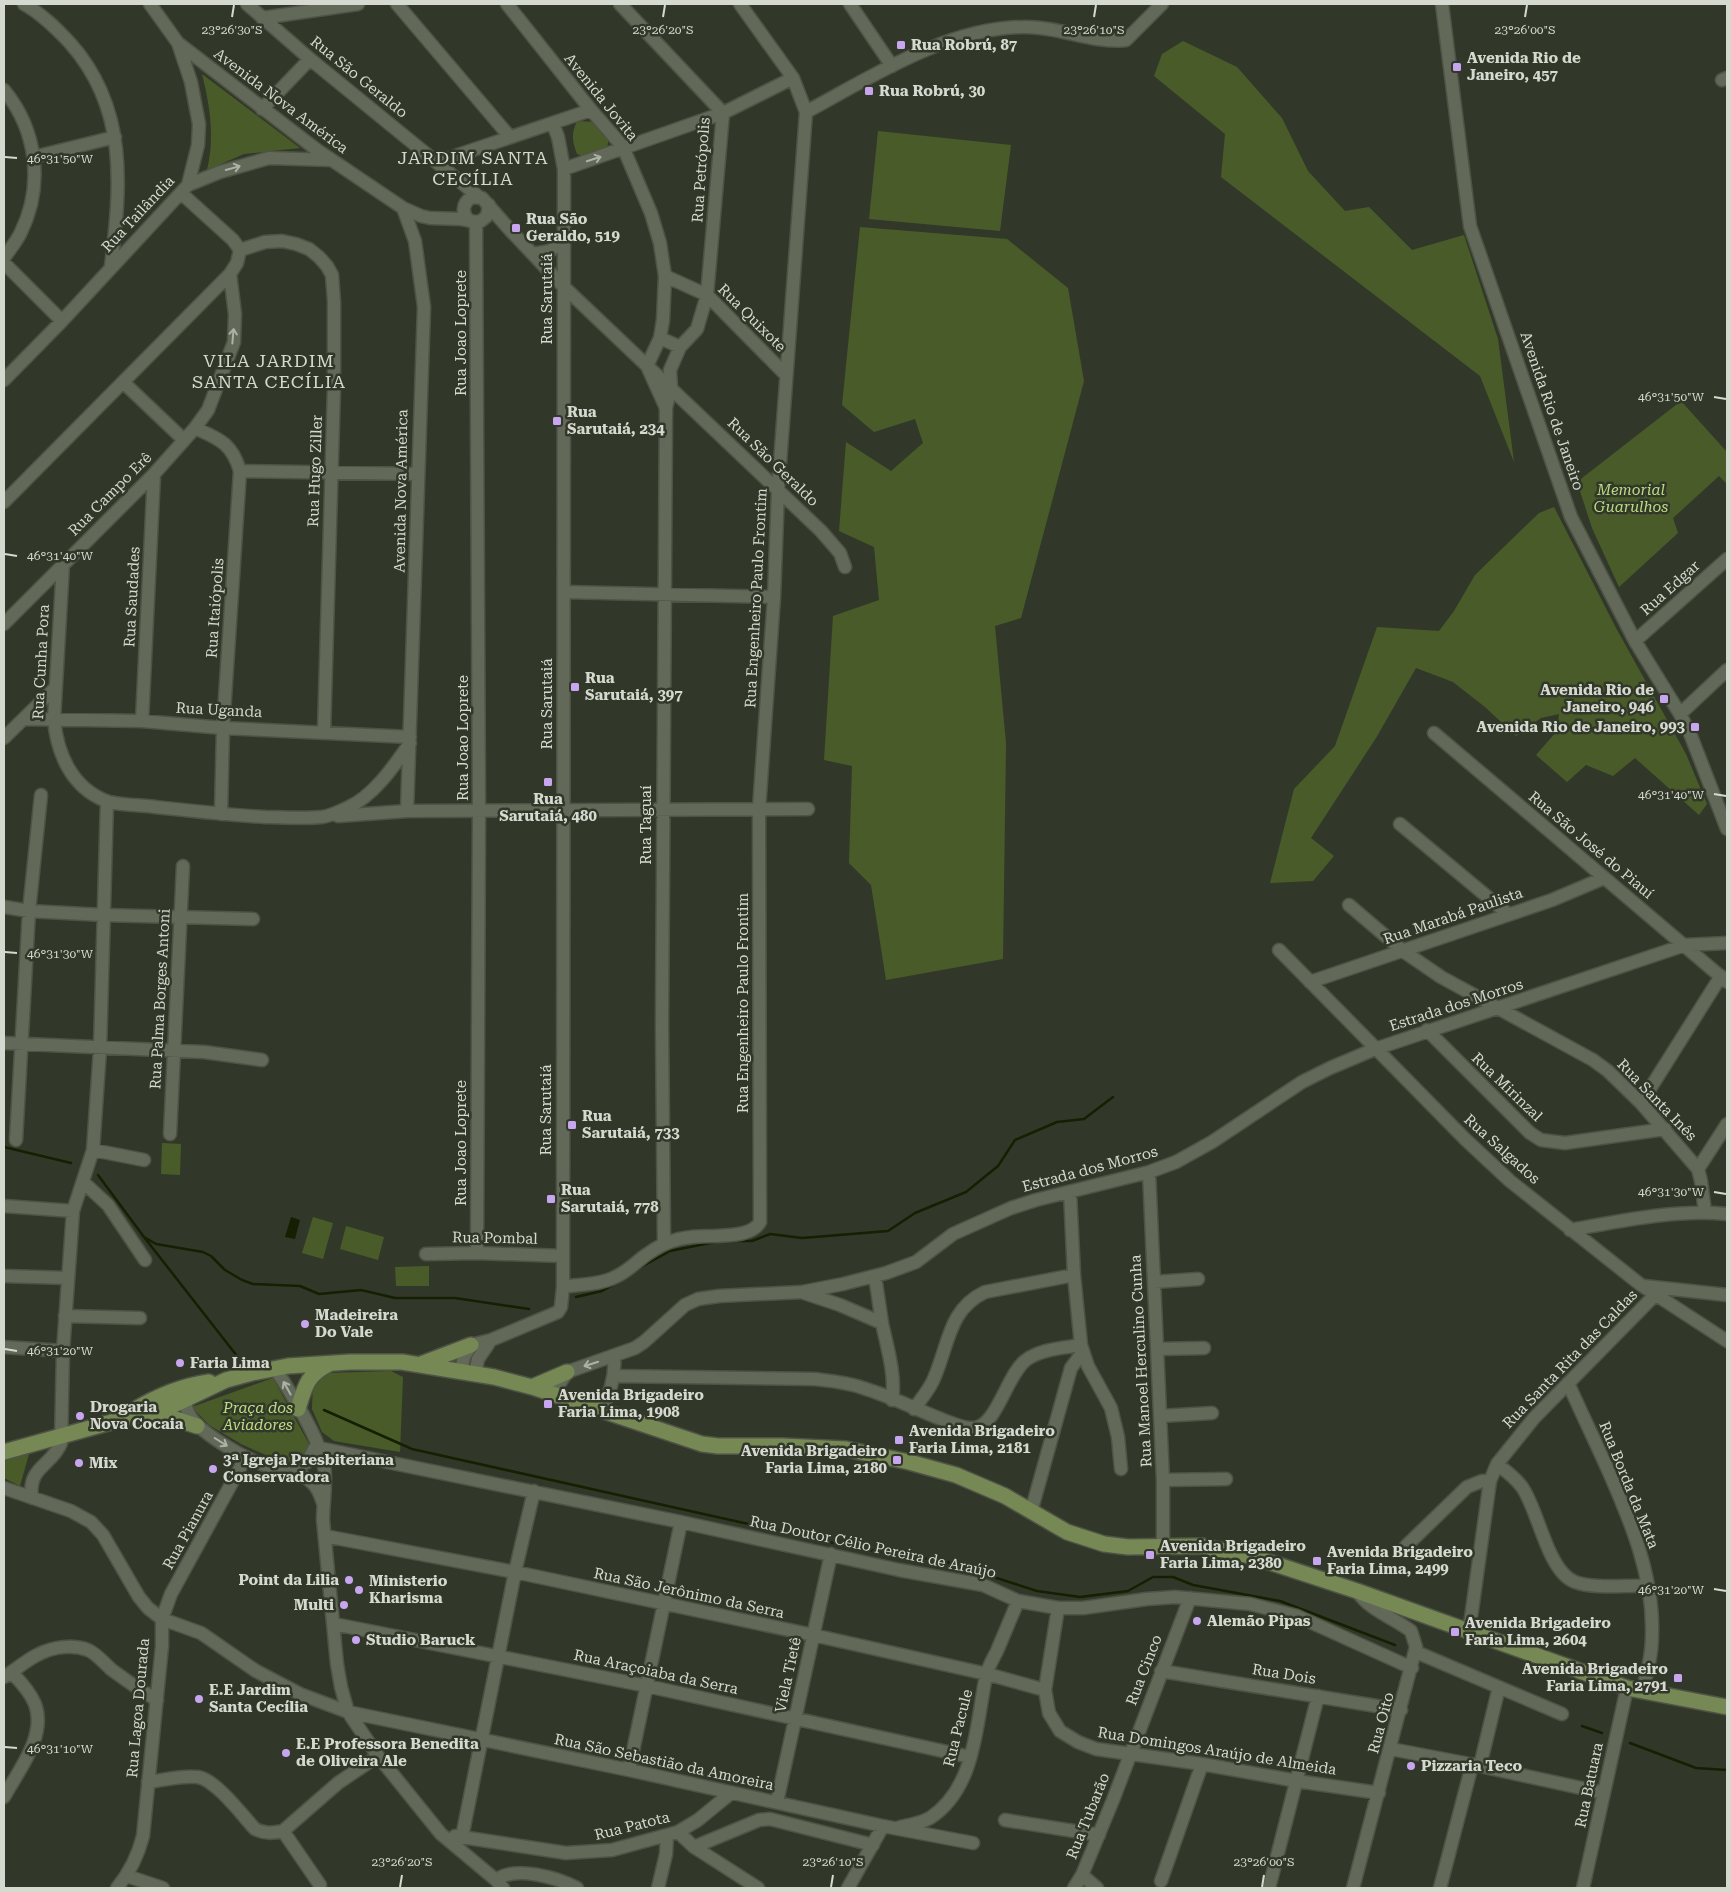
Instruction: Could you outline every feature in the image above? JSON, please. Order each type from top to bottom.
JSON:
[{"type":"main road","points":[[420,1364],[472,1345]]},
{"type":"main road","points":[[4,1452],[142,1413],[186,1393],[226,1380],[275,1368],[333,1362],[386,1361],[420,1364],[468,1372],[532,1388],[702,1444],[846,1449],[909,1462],[956,1475],[1005,1496],[1067,1532],[1104,1544],[1128,1547],[1202,1546],[1254,1557],[1357,1591],[1627,1688],[1727,1707]]},
{"type":"main road","points":[[298,1409],[310,1377],[333,1362]]},
{"type":"main road","points":[[532,1388],[567,1372]]},
{"type":"main road","points":[[121,1418],[173,1390],[186,1393]]},
{"type":"main road","points":[[142,1413],[163,1415],[197,1426]]},
{"type":"street","points":[[24,4],[36,11],[59,31],[83,58],[103,93],[115,137],[118,174],[115,234],[111,266]]},
{"type":"street","name":"Avenida Nova América","points":[[150,4],[178,43],[204,64],[317,150],[403,208],[415,241],[424,307],[407,811]]},
{"type":"street","name":"Rua São Geraldo","points":[[247,4],[310,59],[484,201],[563,286],[821,531],[840,553],[845,567]]},
{"type":"street","points":[[262,18],[358,4]]},
{"type":"street","points":[[398,4],[510,137]]},
{"type":"street","name":"Avenida Jovita","points":[[506,4],[623,147],[650,213],[660,243],[665,276],[663,320],[660,338],[648,366]]},
{"type":"street","name":"Rua Petrópolis","points":[[620,4],[723,113],[707,295],[697,329],[680,347]]},
{"type":"street","name":"Rua Engenheiro Paulo Frontim","points":[[664,1243],[684,1237],[749,1232],[757,1227],[760,1222],[759,809],[774,597],[778,490],[806,112],[793,78],[740,4]]},
{"type":"street","points":[[850,4],[892,66]]},
{"type":"street","points":[[806,112],[892,66],[967,35],[1008,27],[1045,28],[1107,40],[1126,40],[1162,4]]},
{"type":"street","name":"Avenida Rio de Janeiro","points":[[1442,4],[1470,226],[1571,517],[1635,641],[1680,714],[1691,736],[1726,824]]},
{"type":"street","name":"Rua Tailândia","points":[[4,380],[62,321],[184,189],[198,145],[199,124],[191,82],[178,43]]},
{"type":"street","points":[[262,109],[310,59]]},
{"type":"street","points":[[191,82],[195,70],[204,64]]},
{"type":"street","points":[[564,169],[723,113],[793,78]]},
{"type":"street","points":[[4,90],[15,104],[26,125],[34,157],[34,191],[30,212],[21,234],[4,258]]},
{"type":"street","points":[[437,162],[591,110]]},
{"type":"street","name":"Rua Sarutaiá","points":[[491,1340],[558,1312],[561,1307],[563,1256],[564,169],[562,152],[552,124]]},
{"type":"street","points":[[34,157],[115,137]]},
{"type":"street","points":[[298,159],[310,155],[317,150]]},
{"type":"street","points":[[4,502],[230,274],[237,263],[240,250],[233,240],[184,189],[220,172],[269,158],[331,160]]},
{"type":"street","name":"Rua São Geraldo","points":[[452,174],[461,189],[464,204]]},
{"type":"street","points":[[415,241],[420,227],[464,204],[472,197],[484,201],[489,213],[476,222]]},
{"type":"street","points":[[464,204],[464,215],[476,222]]},
{"type":"street","points":[[403,208],[421,216],[476,222],[510,230]]},
{"type":"street","name":"Rua Joao Loprete","points":[[476,222],[479,811],[477,1253]]},
{"type":"street","points":[[115,234],[129,248]]},
{"type":"street","points":[[533,254],[550,252],[563,240]]},
{"type":"street","name":"Rua Hugo Ziller","points":[[240,250],[265,242],[282,241],[296,244],[310,249],[320,257],[332,276],[334,331],[324,732]]},
{"type":"street","points":[[4,263],[62,321]]},
{"type":"street","name":"Rua Campo Erê","points":[[4,624],[154,474],[195,428],[208,410],[234,342],[235,314],[230,274]]},
{"type":"street","name":"Rua Quixote","points":[[665,276],[707,295],[786,375]]},
{"type":"street","points":[[660,338],[680,347],[670,370],[670,387]]},
{"type":"street","name":"Rua Taguaí","points":[[648,366],[666,408]]},
{"type":"street","points":[[123,382],[184,440]]},
{"type":"street","name":"Rua Taguaí","points":[[664,1243],[662,808],[666,408],[670,387]]},
{"type":"street","name":"Rua Itaiópolis","points":[[195,428],[224,442],[236,457],[240,471],[224,728],[221,814]]},
{"type":"street","points":[[240,471],[418,474]]},
{"type":"street","name":"Rua Saudades","points":[[142,722],[154,474]]},
{"type":"street","name":"Rua Edgar","points":[[1635,641],[1727,559]]},
{"type":"street","name":"Rua Cunha Pora","points":[[63,564],[54,718],[55,735],[65,765],[88,790],[106,801]]},
{"type":"street","points":[[564,592],[664,596],[774,597]]},
{"type":"street","points":[[1680,714],[1727,670]]},
{"type":"street","points":[[4,738],[56,687]]},
{"type":"street","name":"Rua Uganda","points":[[25,719],[54,718],[142,722],[324,732],[410,740]]},
{"type":"street","name":"Rua São José do Piauí","points":[[1434,733],[1724,979]]},
{"type":"street","points":[[323,816],[348,808],[360,800],[386,775],[410,740]]},
{"type":"street","points":[[16,1140],[29,911],[41,795]]},
{"type":"street","points":[[32,1498],[30,1487],[32,1480],[40,1467],[49,1459],[54,1439],[63,1351],[73,1211],[93,1150],[100,1049],[106,801],[221,814],[285,818],[407,811],[662,808],[808,809]]},
{"type":"street","points":[[1400,824],[1508,914]]},
{"type":"street","name":"Rua Palma Borges Antoni","points":[[170,1134],[183,866]]},
{"type":"street","name":"Rua Marabá Paulista","points":[[1310,982],[1552,900],[1604,878]]},
{"type":"street","name":"Rua Santa Inês","points":[[1349,905],[1404,951],[1441,977],[1593,1060],[1608,1071],[1665,1129],[1698,1169],[1702,1181],[1704,1212]]},
{"type":"street","points":[[5,907],[29,911],[103,915],[253,919]]},
{"type":"street","name":"Estrada dos Morros","points":[[567,1372],[635,1348],[685,1305],[698,1299],[740,1294],[802,1292],[875,1276],[916,1262],[953,1234],[1002,1212],[1036,1200],[1150,1172],[1194,1153],[1302,1082],[1375,1049],[1685,945],[1727,943]]},
{"type":"street","name":"Rua Salgados","points":[[1279,950],[1465,1139],[1510,1180],[1570,1230],[1655,1295],[1727,1341]]},
{"type":"street","points":[[1641,1103],[1724,979]]},
{"type":"street","name":"Rua Mirinzal","points":[[1427,1030],[1530,1133],[1541,1140],[1565,1143],[1665,1129]]},
{"type":"street","points":[[4,1043],[173,1051],[231,1055],[262,1060]]},
{"type":"street","points":[[1698,1169],[1727,1124]]},
{"type":"street","points":[[93,1150],[144,1160]]},
{"type":"street","name":"Rua Manoel Herculino Cunha","points":[[1150,1172],[1163,1480],[1163,1547]]},
{"type":"street","points":[[83,1182],[108,1204],[145,1260]]},
{"type":"street","points":[[1070,1192],[1074,1275],[1082,1349],[1092,1374],[1111,1408],[1118,1437],[1121,1469]]},
{"type":"street","points":[[4,1206],[73,1211]]},
{"type":"street","points":[[1570,1230],[1636,1219],[1704,1212],[1727,1214]]},
{"type":"street","points":[[562,1287],[603,1281],[616,1277],[664,1243]]},
{"type":"street","name":"Rua Pombal","points":[[426,1254],[477,1253],[563,1256]]},
{"type":"street","points":[[914,1409],[935,1378],[956,1319],[964,1306],[985,1292],[1074,1275]]},
{"type":"street","points":[[4,1276],[68,1278]]},
{"type":"street","points":[[875,1276],[894,1390],[892,1400]]},
{"type":"street","points":[[1154,1282],[1198,1280]]},
{"type":"street","points":[[1642,1285],[1727,1295]]},
{"type":"street","points":[[802,1292],[840,1305],[882,1323]]},
{"type":"street","name":"Rua Santa Rita das Caldas","points":[[1469,1632],[1490,1481],[1497,1464],[1534,1418],[1655,1295]]},
{"type":"street","points":[[65,1316],[140,1318]]},
{"type":"street","points":[[468,1372],[464,1358],[472,1345],[491,1340]]},
{"type":"street","points":[[468,1372],[491,1340]]},
{"type":"street","points":[[4,1347],[63,1351]]},
{"type":"street","points":[[1157,1349],[1204,1348]]},
{"type":"street","points":[[614,1376],[814,1379],[845,1383],[864,1388],[964,1427],[976,1428],[988,1422],[1006,1389],[1025,1361],[1042,1352],[1082,1349]]},
{"type":"street","points":[[1031,1512],[1071,1368],[1082,1349]]},
{"type":"street","points":[[601,1411],[608,1397],[614,1376],[614,1356]]},
{"type":"street","points":[[275,1368],[318,1446],[325,1473],[323,1503],[325,1536],[341,1687],[348,1712],[378,1756],[440,1834],[500,1884]]},
{"type":"street","points":[[553,1394],[567,1372]]},
{"type":"street","name":"Rua Borda da Mata","points":[[1568,1383],[1635,1535],[1651,1610],[1650,1662],[1642,1692]]},
{"type":"street","points":[[186,1393],[189,1414],[197,1426],[246,1457],[261,1464],[290,1471],[308,1479],[314,1485],[323,1503]]},
{"type":"street","points":[[1160,1416],[1212,1412]]},
{"type":"street","points":[[290,1471],[307,1462],[318,1446]]},
{"type":"street","name":"Rua Doutor Célio Pereira de Araújo","points":[[318,1446],[899,1570],[983,1585],[1018,1601],[1058,1608],[1083,1608],[1147,1599],[1190,1598],[1250,1604],[1297,1616],[1412,1668]]},
{"type":"street","name":"Rua Pianura","points":[[162,1619],[171,1594],[246,1457]]},
{"type":"street","points":[[1497,1464],[1509,1472],[1523,1488],[1556,1562],[1560,1570],[1568,1578],[1591,1585],[1647,1586]]},
{"type":"street","points":[[1163,1480],[1226,1479]]},
{"type":"street","points":[[1406,1546],[1467,1487],[1482,1481],[1490,1481]]},
{"type":"street","name":"Rua Lagoa Dourada","points":[[4,1488],[71,1511],[91,1522],[103,1534],[139,1598],[162,1619],[162,1646],[157,1700],[141,1844],[127,1876],[117,1888]]},
{"type":"street","points":[[462,1837],[515,1572],[534,1491]]},
{"type":"street","points":[[629,1770],[680,1522]]},
{"type":"street","name":"Rua São Jerônimo da Serra","points":[[325,1536],[515,1572],[814,1635],[987,1674],[1045,1690]]},
{"type":"street","name":"Viela Tietê","points":[[777,1802],[831,1554]]},
{"type":"street","points":[[1357,1591],[1371,1606],[1411,1631],[1415,1640],[1416,1652],[1562,1714]]},
{"type":"street","name":"Rua Cinco","points":[[1130,1754],[1190,1598]]},
{"type":"street","name":"Rua Pacule","points":[[888,1827],[916,1824],[929,1818],[948,1803],[958,1788],[970,1756],[980,1719],[987,1674],[1018,1601]]},
{"type":"street","name":"Rua Domingos Araújo de Almeida","points":[[1058,1608],[1045,1690],[1048,1713],[1060,1730],[1078,1742],[1096,1750],[1202,1764],[1379,1793]]},
{"type":"street","name":"Rua São Sebastião da Amoreira","points":[[162,1619],[201,1633],[256,1672],[300,1694],[348,1712],[629,1770],[731,1794],[777,1802],[888,1827],[972,1843]]},
{"type":"street","name":"Rua Araçoiaba da Serra","points":[[334,1624],[647,1686],[970,1756]]},
{"type":"street","points":[[4,1797],[30,1751],[38,1717],[35,1704],[26,1688],[8,1675],[21,1664],[41,1652],[54,1648],[81,1648],[90,1651],[133,1686],[157,1700]]},
{"type":"street","name":"Rua Oito","points":[[1353,1888],[1416,1652]]},
{"type":"street","name":"Rua Dois","points":[[1161,1671],[1401,1710]]},
{"type":"street","points":[[1440,1888],[1499,1687]]},
{"type":"street","name":"Rua Batuara","points":[[1582,1888],[1627,1688]]},
{"type":"street","points":[[1270,1884],[1318,1696]]},
{"type":"street","points":[[1391,1749],[1476,1765],[1604,1794]]},
{"type":"street","name":"Rua Tubarão","points":[[1074,1888],[1082,1875],[1130,1754]]},
{"type":"street","points":[[148,1782],[192,1777],[201,1778],[212,1783],[255,1829],[262,1833],[283,1831],[338,1783],[378,1756]]},
{"type":"street","points":[[1161,1881],[1202,1764]]},
{"type":"street","name":"Rua Patota","points":[[440,1834],[566,1853],[612,1850],[672,1834],[698,1820],[731,1794]]},
{"type":"street","points":[[694,1847],[759,1820],[770,1819],[873,1845]]},
{"type":"street","points":[[1005,1820],[1098,1835]]},
{"type":"street","points":[[848,1888],[873,1845],[888,1827]]},
{"type":"street","points":[[283,1831],[320,1885]]},
{"type":"street","points":[[658,1888],[672,1834],[758,1888]]},
{"type":"street","points":[[500,1884],[501,1876],[532,1874],[548,1877],[577,1888]]},
{"type":"street","points":[[1082,1875],[1098,1888]]},
{"type":"street","points":[[127,1876],[164,1888]]},
{"type":"green space","points":[[1183,41],[1237,67],[1282,118],[1308,171],[1345,211],[1369,207],[1412,250],[1464,235],[1498,339],[1514,462],[1480,376],[1221,177],[1225,134],[1154,76],[1162,54]]},
{"type":"green space","points":[[202,74],[300,148],[244,154],[207,170],[211,134]]},
{"type":"green space","points":[[577,121],[595,122],[609,136],[607,149],[586,157],[577,154],[573,138]]},
{"type":"green space","points":[[878,131],[1011,145],[1000,231],[869,219]]},
{"type":"green space","points":[[860,227],[1007,239],[1068,288],[1084,381],[1021,618],[995,626],[1006,743],[1003,959],[886,980],[871,885],[849,863],[852,766],[824,760],[833,616],[879,600],[874,547],[839,531],[846,442],[891,471],[923,443],[915,419],[874,432],[842,405]]},
{"type":"green space","name":"Memorial Guarulhos","points":[[1681,401],[1727,452],[1727,484],[1719,476],[1673,518],[1678,533],[1619,587],[1592,528],[1577,482]]},
{"type":"green space","points":[[1554,507],[1616,628],[1686,754],[1707,804],[1699,815],[1635,758],[1613,776],[1586,765],[1567,782],[1536,755],[1557,731],[1559,714],[1541,718],[1516,736],[1485,707],[1453,682],[1416,668],[1376,738],[1311,838],[1334,856],[1313,881],[1270,883],[1294,789],[1335,746],[1377,627],[1439,631],[1454,611],[1475,575],[1539,513]]},
{"type":"green space","points":[[162,1143],[181,1144],[180,1175],[161,1174]]},
{"type":"green space","points":[[313,1217],[333,1223],[323,1259],[302,1253]]},
{"type":"green space","points":[[346,1226],[384,1237],[378,1260],[340,1249]]},
{"type":"green space","points":[[429,1266],[429,1286],[396,1286],[395,1267]]},
{"type":"green space","points":[[391,1371],[403,1377],[400,1452],[334,1441],[322,1432],[312,1409],[313,1383],[327,1373]]},
{"type":"green space","name":"Praça dos Aviadores","points":[[273,1378],[309,1444],[304,1453],[290,1462],[268,1456],[241,1444],[209,1425],[192,1407]]},
{"type":"green space","points":[[29,1454],[20,1486],[4,1478],[4,1459]]},
{"type":"shaded area","points":[[291,1217],[300,1220],[295,1239],[285,1237]]},
{"type":"waterway","points":[[730,1241],[752,1241],[770,1234],[802,1238],[888,1231],[915,1213],[966,1192],[998,1166],[1015,1140],[1057,1122],[1084,1119],[1113,1097]]},
{"type":"waterway","points":[[4,1147],[71,1163]]},
{"type":"waterway","points":[[98,1175],[237,1356]]},
{"type":"waterway","points":[[144,1237],[156,1244],[203,1252],[211,1256],[225,1270],[253,1284],[300,1286],[319,1294],[361,1290],[395,1298],[455,1298],[529,1309]]},
{"type":"waterway","points":[[641,1267],[670,1251],[715,1242]]},
{"type":"waterway","points":[[576,1297],[602,1291],[613,1285]]},
{"type":"waterway","points":[[324,1410],[412,1449],[856,1548],[947,1562],[1037,1591],[1080,1597],[1128,1591],[1153,1577],[1173,1577],[1193,1585],[1280,1601],[1395,1645]]},
{"type":"waterway","points":[[1582,1726],[1602,1733]]},
{"type":"waterway","points":[[1630,1743],[1696,1768],[1727,1770]]},
{"type":"place","name":"Rua Robrú, 87","points":[[901,45]]},
{"type":"place","name":"Avenida Rio de Janeiro, 457","points":[[1457,67]]},
{"type":"place","name":"Rua Robrú, 30","points":[[869,91]]},
{"type":"place","name":"Rua São Geraldo, 519","points":[[516,228]]},
{"type":"place","name":"Rua Sarutaiá, 234","points":[[557,421]]},
{"type":"place","name":"Rua Sarutaiá, 397","points":[[575,687]]},
{"type":"place","name":"Avenida Rio de Janeiro, 946","points":[[1664,699]]},
{"type":"place","name":"Avenida Rio de Janeiro, 993","points":[[1695,727]]},
{"type":"place","name":"Rua Sarutaiá, 480","points":[[548,782]]},
{"type":"place","name":"Rua Sarutaiá, 733","points":[[572,1125]]},
{"type":"place","name":"Rua Sarutaiá, 778","points":[[551,1199]]},
{"type":"place","name":"Madeireira Do Vale","points":[[305,1324]]},
{"type":"place","name":"Faria Lima","points":[[180,1363]]},
{"type":"place","name":"Avenida Brigadeiro Faria Lima, 1908","points":[[548,1404]]},
{"type":"place","name":"Drogaria Nova Cocaia","points":[[80,1416]]},
{"type":"place","name":"Avenida Brigadeiro Faria Lima, 2181","points":[[899,1440]]},
{"type":"place","name":"Avenida Brigadeiro Faria Lima, 2180","points":[[897,1460]]},
{"type":"place","name":"Mix","points":[[79,1463]]},
{"type":"place","name":"3ª Igreja Presbiteriana Conservadora","points":[[213,1469]]},
{"type":"place","name":"Avenida Brigadeiro Faria Lima, 2380","points":[[1150,1555]]},
{"type":"place","name":"Avenida Brigadeiro Faria Lima, 2499","points":[[1317,1561]]},
{"type":"place","name":"Point da Lilia","points":[[349,1580]]},
{"type":"place","name":"Ministerio Kharisma","points":[[359,1590]]},
{"type":"place","name":"Multi","points":[[344,1605]]},
{"type":"place","name":"Alemão Pipas","points":[[1197,1621]]},
{"type":"place","name":"Avenida Brigadeiro Faria Lima, 2604","points":[[1455,1632]]},
{"type":"place","name":"Studio Baruck","points":[[356,1640]]},
{"type":"place","name":"Avenida Brigadeiro Faria Lima, 2791","points":[[1678,1678]]},
{"type":"place","name":"E.E Jardim Santa Cecília","points":[[199,1699]]},
{"type":"place","name":"E.E Professora Benedita de Oliveira Ale","points":[[286,1753]]},
{"type":"place","name":"Pizzaria Teco","points":[[1411,1766]]},
{"type":"district","name":"JARDIM SANTA CECÍLIA","points":[[473,167]]},
{"type":"district","name":"VILA JARDIM SANTA CECÍLIA","points":[[269,370]]}]
